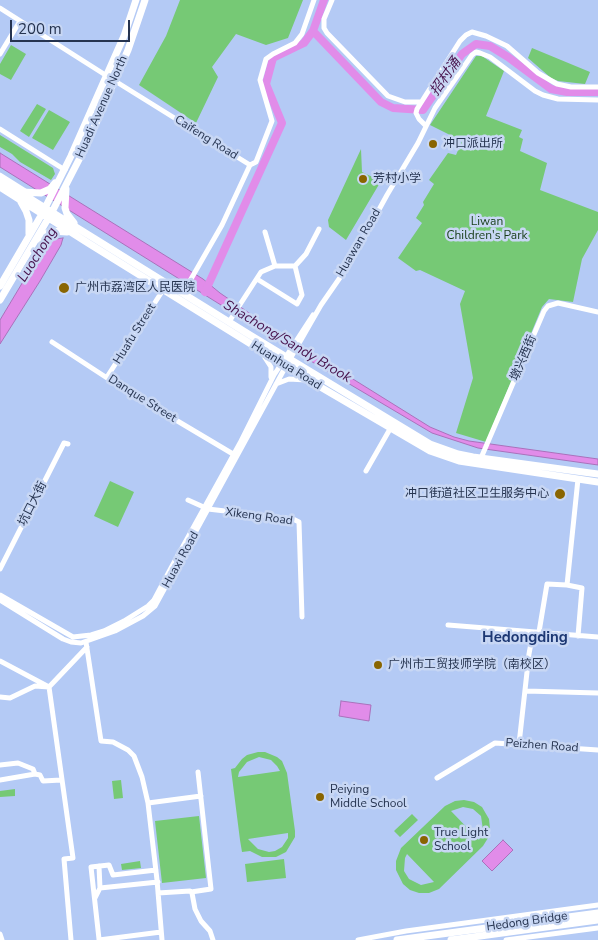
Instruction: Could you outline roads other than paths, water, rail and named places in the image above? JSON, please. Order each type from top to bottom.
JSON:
[{"type":"main road","name":"Huadi Avenue North","points":[[64,179],[124,36],[136,0]]},
{"type":"main road","name":"Huadi Avenue North","points":[[32,239],[114,81],[128,50],[145,0]]},
{"type":"main road","points":[[0,300],[32,239],[23,193],[40,193],[50,189],[64,179]]},
{"type":"main road","points":[[64,179],[65,208],[71,229]]},
{"type":"main road","name":"Huanhua Road","points":[[0,180],[23,193],[59,224],[71,229],[163,290],[259,349],[287,358],[310,381],[430,451],[459,461],[598,482]]},
{"type":"main road","name":"Huanhua Road","points":[[0,187],[23,193],[47,213]]},
{"type":"main road","points":[[0,286],[32,239],[46,234],[59,224],[71,229]]},
{"type":"main road","name":"Huanhua Road","points":[[71,229],[83,231],[424,441],[450,452],[482,455],[598,474]]},
{"type":"main road","name":"Hedong Bridge","points":[[451,940],[480,932],[598,911]]},
{"type":"main road","name":"Hedong Bridge","points":[[397,940],[598,920]]},
{"type":"street","points":[[250,166],[256,162],[272,121],[260,80],[266,60],[273,54],[295,43],[302,34],[314,0]]},
{"type":"street","points":[[332,0],[324,19],[324,28],[328,34],[388,96],[405,102],[420,104]]},
{"type":"street","points":[[0,8],[107,76]]},
{"type":"street","points":[[0,54],[20,21]]},
{"type":"street","points":[[426,126],[420,121],[416,113],[420,104],[463,37],[472,32],[507,46],[538,73],[557,84],[582,87],[598,86]]},
{"type":"street","name":"Huawan Road","points":[[287,358],[348,266],[435,108],[469,58],[476,52],[490,57],[543,95],[563,100],[598,100]]},
{"type":"street","name":"Caifeng Road","points":[[114,81],[250,166],[222,226],[183,294]]},
{"type":"street","points":[[0,129],[64,179]]},
{"type":"street","points":[[0,175],[23,193]]},
{"type":"street","points":[[229,322],[261,272],[275,266],[295,266],[306,254],[319,229]]},
{"type":"street","points":[[265,232],[275,266]]},
{"type":"street","points":[[257,279],[297,304],[302,296],[295,266]]},
{"type":"street","name":"Huafu Street","points":[[107,377],[163,290]]},
{"type":"street","name":"墩兴西街","points":[[482,455],[544,311],[548,306],[558,303],[598,312]]},
{"type":"street","name":"Danque Street","points":[[52,342],[233,454]]},
{"type":"street","points":[[259,349],[271,367],[273,383],[295,378],[310,381]]},
{"type":"street","name":"Huaxi Road","points":[[0,595],[68,635],[82,637],[104,631],[148,606],[154,600],[206,508],[233,454],[287,358]]},
{"type":"street","name":"Huaxi Road","points":[[0,600],[63,639],[86,645],[151,611],[273,383]]},
{"type":"street","points":[[366,470],[390,429]]},
{"type":"street","name":"坑口大街","points":[[0,570],[64,442],[68,444]]},
{"type":"street","points":[[567,586],[578,479]]},
{"type":"street","name":"Xikeng Road","points":[[188,500],[206,508],[298,522],[302,617]]},
{"type":"street","points":[[519,744],[529,654],[547,584],[582,588],[578,636]]},
{"type":"street","points":[[448,625],[598,637]]},
{"type":"street","points":[[71,940],[64,859],[73,858],[49,687],[86,645]]},
{"type":"street","points":[[86,645],[101,741],[113,742],[128,750],[134,756],[142,777],[148,803],[158,882],[162,940]]},
{"type":"street","points":[[0,660],[49,687]]},
{"type":"street","points":[[0,696],[10,698],[35,686],[49,687]]},
{"type":"street","points":[[526,690],[598,693]]},
{"type":"street","name":"Peizhen Road","points":[[436,778],[495,743],[598,750]]},
{"type":"street","points":[[0,765],[18,763],[33,769],[35,774]]},
{"type":"street","points":[[158,894],[211,889],[198,772]]},
{"type":"street","points":[[0,780],[35,774],[40,775],[43,781],[61,780]]},
{"type":"street","points":[[148,803],[201,796]]},
{"type":"street","points":[[156,870],[113,875],[109,865],[91,867],[99,940],[161,932]]},
{"type":"street","points":[[94,898],[100,888],[100,866]]},
{"type":"street","points":[[100,888],[158,882]]},
{"type":"street","points":[[191,892],[195,909],[201,921],[210,931],[213,940]]},
{"type":"street","points":[[358,940],[406,931],[598,905]]},
{"type":"street","points":[[592,906],[598,911]]},
{"type":"street","points":[[506,940],[598,927]]},
{"type":"street","points":[[0,934],[2,940]]},
{"type":"water","name":"Shachong/Sandy Brook","points":[[0,153],[203,279],[271,328],[430,427],[469,441],[598,459],[598,465],[478,448],[432,433],[309,360],[0,167]]},
{"type":"water","points":[[63,238],[61,245],[40,281],[0,344],[0,320],[48,240]]},
{"type":"water","points":[[341,701],[371,705],[369,721],[339,716]]},
{"type":"water","points":[[503,840],[513,850],[492,871],[482,861]]},
{"type":"waterway","points":[[205,292],[282,123],[266,84],[273,58],[304,43],[313,31],[324,0]]},
{"type":"waterway","name":"招村涌","points":[[313,31],[381,102],[393,108],[423,110],[462,54],[476,44],[490,46],[551,89],[567,92],[598,92]]},
{"type":"place","name":"冲口派出所","points":[[433,144]]},
{"type":"place","name":"芳村小学","points":[[363,179]]},
{"type":"place","name":"广州市荔湾区人民医院","points":[[64,288]]},
{"type":"place","name":"冲口街道社区卫生服务中心","points":[[560,494]]},
{"type":"place","name":"广州市工贸技师学院（南校区）","points":[[378,665]]},
{"type":"place","name":"Peiying Middle School","points":[[320,797]]},
{"type":"place","name":"True Light School","points":[[424,840]]},
{"type":"district","name":"Hedongding","points":[[525,638]]},
{"type":"park label","name":"Liwan Children's Park","points":[[487,229]]},
{"type":"water label","name":"Luochong","points":[[38,255]]}]
